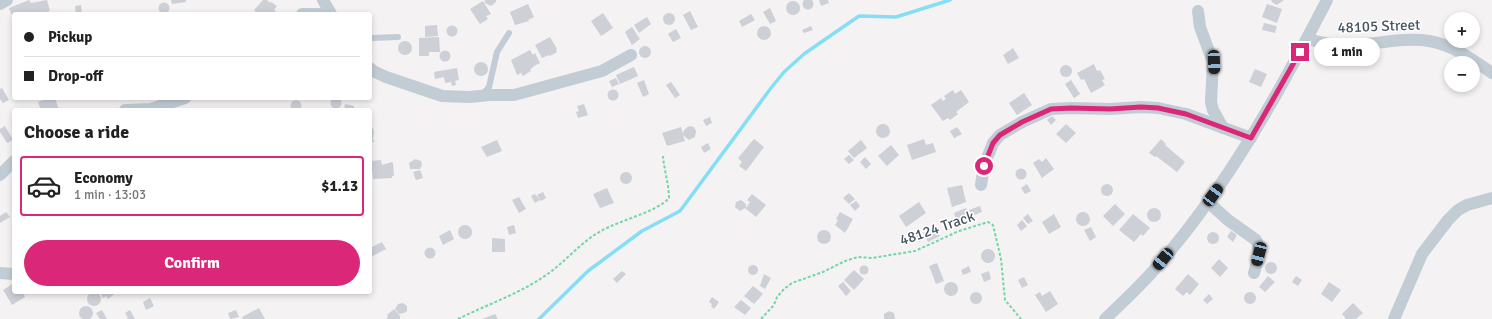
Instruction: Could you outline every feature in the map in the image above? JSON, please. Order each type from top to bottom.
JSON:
[{"type":"street","points":[[0,4],[7,0]]},
{"type":"street","points":[[323,0],[331,12]]},
{"type":"street","points":[[1105,319],[1155,269],[1208,202],[1251,138],[1327,0]]},
{"type":"street","points":[[1198,11],[1200,27],[1214,62],[1214,72],[1210,94],[1211,102],[1213,110],[1223,128]]},
{"type":"street","name":"48105 Street","points":[[1306,40],[1335,45],[1353,45],[1408,40],[1429,41],[1447,46],[1462,53],[1492,73]]},
{"type":"street","points":[[372,70],[386,77],[442,96],[459,97],[514,95],[602,71],[632,55]]},
{"type":"street","points":[[154,108],[179,100]]},
{"type":"street","points":[[981,185],[984,166],[993,143],[1000,135],[1022,122],[1051,109],[1158,108],[1186,114],[1251,138]]},
{"type":"street","points":[[0,174],[12,163]]},
{"type":"street","points":[[1394,319],[1422,254],[1448,220],[1458,210],[1467,205],[1492,198]]},
{"type":"street","points":[[1208,202],[1228,220],[1256,240],[1259,245],[1259,254],[1254,273]]},
{"type":"street","points":[[0,273],[12,274]]},
{"type":"lane","points":[[481,96],[489,87],[497,52],[509,33]]},
{"type":"lane","points":[[372,38],[398,37]]},
{"type":"path","points":[[458,319],[521,289],[548,274],[583,242],[599,232],[616,223],[663,205],[670,198],[670,188],[665,174],[663,156]]},
{"type":"path","name":"48124 Track","points":[[762,319],[774,306],[777,297],[792,283],[824,272],[845,261],[858,257],[872,258],[915,250],[988,222],[993,225],[1001,259],[1004,300],[1021,319]]},
{"type":"building","points":[[806,-1],[810,-1],[812,0],[812,8],[806,9],[803,6],[803,2]]},
{"type":"building","points":[[29,0],[31,3],[47,0],[50,11],[12,12],[12,16],[9,8]]},
{"type":"building","points":[[171,0],[186,0],[186,2],[172,4]]},
{"type":"building","points":[[263,0],[267,0],[277,6],[274,10],[276,12],[256,12],[254,10]]},
{"type":"building","points":[[485,0],[496,0],[496,2],[491,6],[485,3]]},
{"type":"building","points":[[819,0],[828,0],[829,3],[821,6]]},
{"type":"building","points":[[1271,0],[1284,0],[1277,5]]},
{"type":"building","points":[[483,1],[491,14],[486,16],[488,19],[480,24],[470,9]]},
{"type":"building","points":[[790,1],[796,1],[800,5],[800,11],[796,15],[790,15],[786,11],[786,5]]},
{"type":"building","points":[[164,2],[170,8],[168,12],[160,12],[158,8],[160,4]]},
{"type":"building","points":[[528,4],[534,17],[528,20],[529,21],[515,25],[510,12]]},
{"type":"building","points":[[1267,4],[1282,9],[1277,23],[1262,17]]},
{"type":"building","points":[[81,5],[82,12],[76,12],[75,6]]},
{"type":"building","points":[[770,8],[776,21],[770,24],[763,12]]},
{"type":"building","points":[[690,11],[698,27],[691,30],[683,15]]},
{"type":"building","points":[[603,13],[613,28],[601,36],[591,21]]},
{"type":"building","points":[[667,13],[671,13],[675,19],[671,25],[667,25],[663,21],[663,17]]},
{"type":"building","points":[[751,14],[755,20],[742,27],[739,21]]},
{"type":"building","points":[[647,17],[651,24],[639,33],[634,25]]},
{"type":"building","points":[[1264,23],[1277,26],[1275,33],[1262,30]]},
{"type":"building","points":[[437,25],[438,36],[425,37],[425,26]]},
{"type":"building","points":[[452,25],[456,27],[458,31],[456,35],[452,37],[448,35],[446,31],[448,27]]},
{"type":"building","points":[[761,26],[767,26],[771,30],[771,36],[767,40],[761,40],[757,36],[757,30]]},
{"type":"building","points":[[811,26],[813,30],[804,33],[802,30]]},
{"type":"building","points":[[632,27],[640,39],[632,45],[625,32]]},
{"type":"building","points":[[676,29],[681,38],[673,42],[668,34]]},
{"type":"building","points":[[439,37],[440,52],[429,52],[429,56],[419,56],[419,38]]},
{"type":"building","points":[[550,37],[557,49],[557,52],[542,58],[535,45]]},
{"type":"building","points":[[402,41],[408,41],[412,45],[412,51],[408,55],[402,55],[398,51],[398,45]]},
{"type":"building","points":[[643,46],[647,46],[651,52],[647,58],[643,58],[639,54],[639,50]]},
{"type":"building","points":[[1013,48],[1019,58],[1008,64],[1003,55]]},
{"type":"building","points":[[445,50],[449,52],[451,56],[449,60],[445,62],[441,60],[439,56],[441,52]]},
{"type":"building","points":[[530,50],[533,55],[535,53],[540,63],[534,66],[530,70],[531,71],[523,76],[521,73],[517,75],[511,60]]},
{"type":"building","points":[[478,62],[484,62],[488,66],[488,72],[484,76],[478,76],[474,72],[474,66]]},
{"type":"building","points":[[1094,64],[1097,71],[1100,70],[1105,79],[1102,80],[1105,85],[1091,93],[1084,79],[1081,80],[1077,73]]},
{"type":"building","points":[[1068,65],[1071,66],[1071,76],[1064,77],[1061,76],[1060,69],[1061,66]]},
{"type":"building","points":[[634,67],[638,76],[620,84],[616,75]]},
{"type":"building","points":[[457,68],[459,80],[455,81],[456,85],[452,86],[451,82],[445,83],[444,77],[435,79],[434,72]]},
{"type":"building","points":[[1255,69],[1267,74],[1261,87],[1249,82]]},
{"type":"building","points":[[616,78],[619,84],[612,87],[609,81]]},
{"type":"building","points":[[644,80],[649,94],[643,97],[637,83]]},
{"type":"building","points":[[1071,80],[1080,94],[1074,98],[1065,84]]},
{"type":"building","points":[[671,82],[680,95],[675,98],[666,85]]},
{"type":"building","points":[[2,88],[9,100],[3,103],[0,99],[0,89]]},
{"type":"building","points":[[613,89],[617,91],[619,95],[617,99],[613,101],[609,99],[607,95],[609,91]]},
{"type":"building","points":[[953,90],[955,94],[961,90],[969,102],[956,112],[958,114],[950,120],[948,118],[943,121],[931,105],[941,98],[943,101],[946,99],[944,96]]},
{"type":"building","points":[[1024,93],[1032,105],[1017,115],[1009,103]]},
{"type":"building","points":[[44,100],[56,100],[58,108],[40,108],[38,102]]},
{"type":"building","points":[[332,100],[341,101],[340,107],[332,107]]},
{"type":"building","points":[[294,101],[298,101],[301,104],[301,108],[291,108],[291,104]]},
{"type":"building","points":[[345,104],[354,106],[354,108],[344,108]]},
{"type":"building","points":[[584,104],[588,115],[578,118],[576,112],[579,111],[577,106]]},
{"type":"building","points":[[1052,116],[1056,120],[1051,125],[1047,120]]},
{"type":"building","points":[[710,117],[712,123],[706,126],[703,120]]},
{"type":"building","points":[[880,124],[886,124],[890,128],[890,134],[886,138],[880,138],[876,134],[876,128]]},
{"type":"building","points":[[1066,124],[1076,133],[1066,143],[1056,134]]},
{"type":"building","points":[[5,126],[12,140],[7,143],[0,132],[0,129]]},
{"type":"building","points":[[689,126],[694,127],[696,131],[695,137],[689,140],[683,135],[685,141],[667,146],[662,133],[681,127],[683,134],[684,130]]},
{"type":"building","points":[[372,127],[374,133],[374,142],[372,142]]},
{"type":"building","points":[[957,127],[962,134],[954,138],[950,131]]},
{"type":"building","points":[[754,139],[764,147],[746,171],[739,166],[742,162],[738,158]]},
{"type":"building","points":[[924,139],[926,145],[933,143],[936,152],[912,160],[907,145]]},
{"type":"building","points":[[1161,139],[1166,144],[1165,145],[1185,162],[1177,172],[1156,156],[1155,157],[1149,153]]},
{"type":"building","points":[[497,140],[502,151],[487,157],[481,147]]},
{"type":"building","points":[[861,140],[867,148],[854,158],[848,151]]},
{"type":"building","points":[[708,143],[711,149],[704,153],[701,147]]},
{"type":"building","points":[[891,145],[899,155],[887,166],[878,156]]},
{"type":"building","points":[[849,155],[854,160],[849,164],[844,159]]},
{"type":"building","points":[[865,157],[871,164],[866,169],[860,162]]},
{"type":"building","points":[[1046,158],[1054,169],[1042,178],[1033,163],[1039,159],[1042,162]]},
{"type":"building","points":[[415,159],[421,161],[422,165],[420,169],[410,169],[409,163]]},
{"type":"building","points":[[381,160],[382,165],[392,162],[394,176],[392,176],[392,178],[373,179],[372,161]]},
{"type":"building","points":[[1021,168],[1025,170],[1027,174],[1025,178],[1021,180],[1017,178],[1015,174],[1017,170]]},
{"type":"building","points":[[420,170],[423,178],[416,180],[413,172]]},
{"type":"building","points":[[624,172],[628,172],[632,178],[628,184],[624,184],[620,180],[620,176]]},
{"type":"building","points":[[1027,184],[1031,191],[1025,194],[1021,188]]},
{"type":"building","points":[[1105,184],[1109,184],[1113,190],[1109,196],[1105,196],[1101,192],[1101,188]]},
{"type":"building","points":[[962,185],[966,202],[952,207],[947,188]]},
{"type":"building","points":[[607,188],[614,203],[600,208],[593,194]]},
{"type":"building","points":[[543,192],[546,198],[541,201],[537,195]]},
{"type":"building","points":[[849,193],[855,199],[849,204],[843,198]]},
{"type":"building","points":[[535,194],[540,200],[535,203],[531,196]]},
{"type":"building","points":[[752,194],[766,205],[756,217],[745,208],[740,211],[735,207],[736,202],[741,200],[746,204],[746,208],[750,202],[747,200]]},
{"type":"building","points":[[519,197],[526,209],[519,213],[512,200]]},
{"type":"building","points":[[856,201],[860,206],[855,211],[850,205]]},
{"type":"building","points":[[919,202],[926,213],[906,227],[899,216]]},
{"type":"building","points":[[1115,204],[1125,214],[1113,226],[1103,216]]},
{"type":"building","points":[[980,206],[982,212],[971,216],[969,210]]},
{"type":"building","points":[[966,208],[970,219],[957,222],[954,213]]},
{"type":"building","points":[[1151,208],[1157,208],[1161,212],[1161,218],[1157,222],[1151,222],[1147,218],[1147,212]]},
{"type":"building","points":[[6,212],[10,217],[0,223],[0,216]]},
{"type":"building","points":[[840,212],[853,219],[845,233],[835,225],[838,220],[836,219]]},
{"type":"building","points":[[1083,212],[1088,214],[1090,219],[1088,224],[1083,226],[1078,224],[1076,219],[1078,214]]},
{"type":"building","points":[[1028,214],[1033,221],[1028,224],[1023,218]]},
{"type":"building","points":[[1054,214],[1061,227],[1049,234],[1042,222]]},
{"type":"building","points":[[1133,214],[1150,228],[1143,236],[1141,234],[1134,242],[1119,230]]},
{"type":"building","points":[[1022,220],[1027,226],[1021,231],[1017,225]]},
{"type":"building","points":[[465,225],[470,227],[472,232],[470,237],[465,239],[460,237],[458,232],[460,227]]},
{"type":"building","points":[[514,225],[516,233],[509,235],[507,227]]},
{"type":"building","points":[[935,226],[940,236],[928,242],[923,232]]},
{"type":"building","points":[[1091,227],[1096,237],[1090,241],[1084,230]]},
{"type":"building","points":[[450,230],[454,239],[443,245],[439,236]]},
{"type":"building","points":[[824,230],[829,232],[831,237],[829,242],[824,244],[819,242],[817,237],[819,232]]},
{"type":"building","points":[[1231,231],[1237,235],[1233,242],[1227,237]]},
{"type":"building","points":[[919,232],[924,238],[919,242],[915,235]]},
{"type":"building","points":[[1213,232],[1217,234],[1219,238],[1217,242],[1213,244],[1209,242],[1207,238],[1209,234]]},
{"type":"building","points":[[492,238],[505,239],[505,252],[492,252]]},
{"type":"building","points":[[382,242],[386,249],[372,256],[372,247]]},
{"type":"building","points":[[428,248],[432,248],[434,249],[434,257],[428,258],[425,255],[425,251]]},
{"type":"building","points":[[988,249],[993,251],[995,256],[993,261],[988,263],[983,261],[981,256],[983,251]]},
{"type":"building","points":[[1219,259],[1228,268],[1220,277],[1211,268]]},
{"type":"building","points":[[1269,262],[1273,262],[1277,268],[1273,274],[1269,274],[1265,270],[1265,266]]},
{"type":"building","points":[[937,263],[944,281],[936,284],[929,266]]},
{"type":"building","points":[[751,265],[755,265],[758,270],[755,275],[751,275],[748,272],[748,268]]},
{"type":"building","points":[[864,265],[869,270],[864,275],[859,270]]},
{"type":"building","points":[[969,266],[971,272],[963,275],[961,270]]},
{"type":"building","points":[[854,270],[864,279],[854,290],[844,280]]},
{"type":"building","points":[[622,271],[626,274],[617,283],[613,279]]},
{"type":"building","points":[[989,271],[991,279],[984,282],[981,274]]},
{"type":"building","points":[[764,274],[771,278],[765,289],[760,286]]},
{"type":"building","points":[[1188,274],[1199,284],[1190,295],[1187,292],[1183,296],[1175,289]]},
{"type":"building","points":[[1268,276],[1275,282],[1265,292],[1259,287]]},
{"type":"building","points":[[1296,276],[1302,280],[1298,286],[1292,282]]},
{"type":"building","points":[[1024,277],[1028,285],[1022,288],[1018,280]]},
{"type":"building","points":[[843,282],[851,291],[846,296],[838,286]]},
{"type":"building","points":[[948,282],[954,282],[958,286],[958,292],[954,296],[948,296],[944,292],[944,286]]},
{"type":"building","points":[[1329,282],[1341,290],[1332,302],[1321,294]]},
{"type":"building","points":[[12,284],[12,294],[24,294],[25,297],[12,305],[3,290]]},
{"type":"building","points":[[753,286],[763,294],[754,304],[744,296]]},
{"type":"building","points":[[1050,291],[1058,304],[1046,312],[1035,295],[1040,292],[1042,296]]},
{"type":"building","points":[[974,292],[978,292],[982,298],[978,304],[974,304],[970,300],[970,296]]},
{"type":"building","points":[[1248,292],[1252,292],[1256,298],[1252,304],[1248,304],[1244,300],[1244,296]]},
{"type":"building","points":[[89,294],[99,294],[101,299],[99,304],[94,306],[89,304],[87,299]]},
{"type":"building","points":[[101,294],[114,294],[108,299],[106,296],[103,298]]},
{"type":"building","points":[[1209,294],[1213,299],[1207,304],[1203,300]]},
{"type":"building","points":[[712,297],[719,302],[714,309],[711,306],[712,304],[709,302]]},
{"type":"building","points":[[150,298],[154,306],[146,310],[143,302]]},
{"type":"building","points":[[741,300],[751,308],[745,315],[734,307]]},
{"type":"building","points":[[403,303],[407,306],[407,311],[399,314],[395,309],[398,304]]},
{"type":"building","points":[[1353,303],[1363,313],[1356,319],[1346,319],[1342,314]]},
{"type":"building","points":[[86,306],[91,308],[93,313],[91,318],[86,320],[81,318],[79,313],[81,308]]},
{"type":"building","points":[[259,308],[265,319],[243,319],[242,317]]},
{"type":"building","points":[[394,309],[400,316],[400,319],[386,319],[388,317],[387,315]]},
{"type":"building","points":[[102,310],[107,319],[100,319],[96,313]]},
{"type":"building","points":[[130,310],[135,319],[126,319],[128,318],[125,313]]},
{"type":"building","points":[[236,310],[239,317],[230,319],[228,313]]},
{"type":"building","points":[[889,311],[894,313],[895,319],[884,319],[884,314]]},
{"type":"building","points":[[495,314],[498,319],[482,319]]},
{"type":"waterway","points":[[539,319],[588,271],[642,231],[680,211],[771,88],[784,72],[804,54],[859,16],[896,17],[950,0]]},
{"type":"route","points":[[984,166],[993,143],[1000,135],[1022,122],[1051,109],[1158,108],[1186,114],[1251,138],[1300,52]]}]
